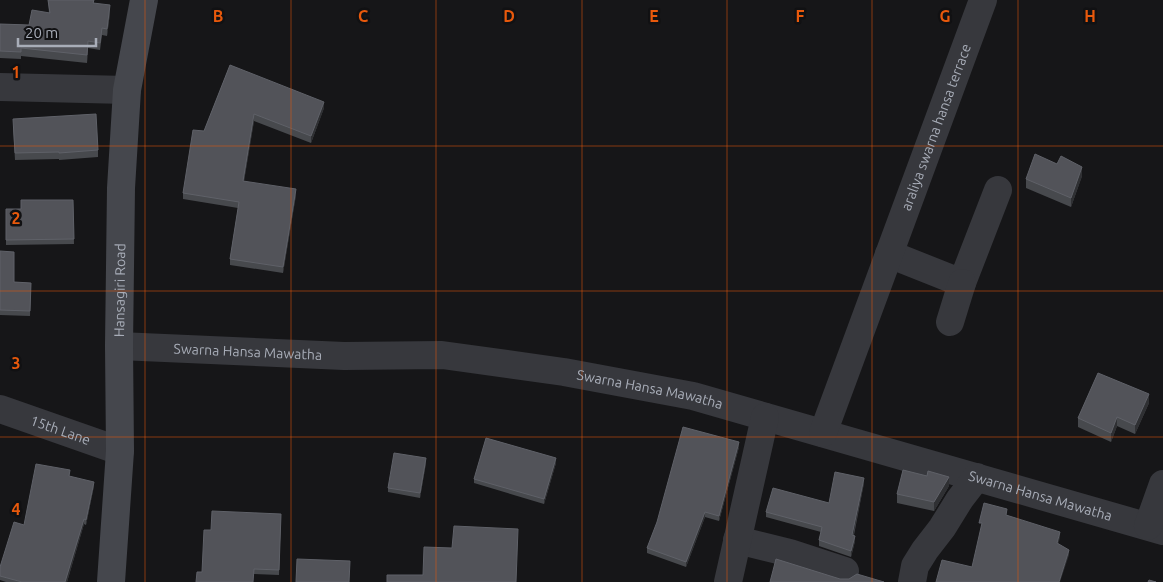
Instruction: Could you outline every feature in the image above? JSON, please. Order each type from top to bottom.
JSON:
[{"type":"street","name":"Hansagiri Road","points":[[111,582],[120,451],[121,188],[128,90],[144,0]]},
{"type":"street","name":"araliya swarna hansa terrace","points":[[823,433],[983,0]]},
{"type":"street","points":[[0,87],[128,90]]},
{"type":"street","points":[[950,322],[962,283],[998,190]]},
{"type":"street","points":[[889,254],[962,283]]},
{"type":"street","name":"Swarna Hansa Mawatha","points":[[119,346],[344,356],[442,355],[564,372],[693,396],[1156,528]]},
{"type":"street","name":"15th Lane","points":[[0,408],[120,451]]},
{"type":"street","points":[[728,582],[765,417]]},
{"type":"street","points":[[912,582],[915,566],[977,477]]},
{"type":"street","points":[[1156,528],[1163,484]]},
{"type":"street","points":[[737,540],[790,553],[846,572]]},
{"type":"building","points":[[48,0],[94,0],[93,3],[110,5],[107,29],[102,28],[100,43],[88,41],[87,55],[21,48],[21,52],[0,51],[0,24],[29,25],[32,10],[50,13]]},
{"type":"building","points":[[230,65],[324,102],[311,136],[254,114],[243,181],[296,189],[283,267],[230,259],[239,202],[183,193],[193,130],[204,131]]},
{"type":"building","points":[[96,114],[98,150],[59,153],[15,153],[13,119]]},
{"type":"building","points":[[1035,154],[1057,164],[1061,156],[1082,167],[1071,198],[1026,179]]},
{"type":"building","points":[[21,200],[73,200],[74,239],[6,240],[6,209],[21,209]]},
{"type":"building","points":[[0,251],[14,252],[14,282],[31,283],[30,311],[0,310]]},
{"type":"building","points":[[1098,373],[1149,394],[1135,425],[1117,417],[1111,433],[1078,418]]},
{"type":"building","points":[[683,427],[739,442],[719,516],[705,512],[686,562],[647,548],[657,522]]},
{"type":"building","points":[[486,438],[556,458],[544,499],[474,479]]},
{"type":"building","points":[[394,453],[426,458],[420,493],[388,488]]},
{"type":"building","points":[[36,464],[70,470],[69,476],[94,482],[86,520],[84,519],[65,582],[22,582],[0,576],[0,567],[14,522],[24,525]]},
{"type":"building","points":[[903,470],[927,476],[928,471],[949,477],[934,502],[897,494]]},
{"type":"building","points":[[835,472],[864,478],[852,535],[855,536],[851,551],[819,540],[822,527],[766,512],[773,488],[829,503]]},
{"type":"building","points":[[984,503],[1007,509],[1006,515],[1060,532],[1057,543],[1069,550],[1059,582],[936,582],[942,560],[972,567],[982,523],[979,523]]},
{"type":"building","points":[[212,511],[281,514],[279,570],[254,569],[253,582],[196,582],[197,572],[202,572],[204,530],[211,530]]},
{"type":"building","points":[[454,526],[518,529],[516,582],[387,582],[387,575],[423,575],[424,547],[452,548]]},
{"type":"building","points":[[297,559],[350,561],[349,582],[296,582]]},
{"type":"building","points":[[776,559],[840,579],[849,579],[857,574],[884,582],[770,582]]}]
